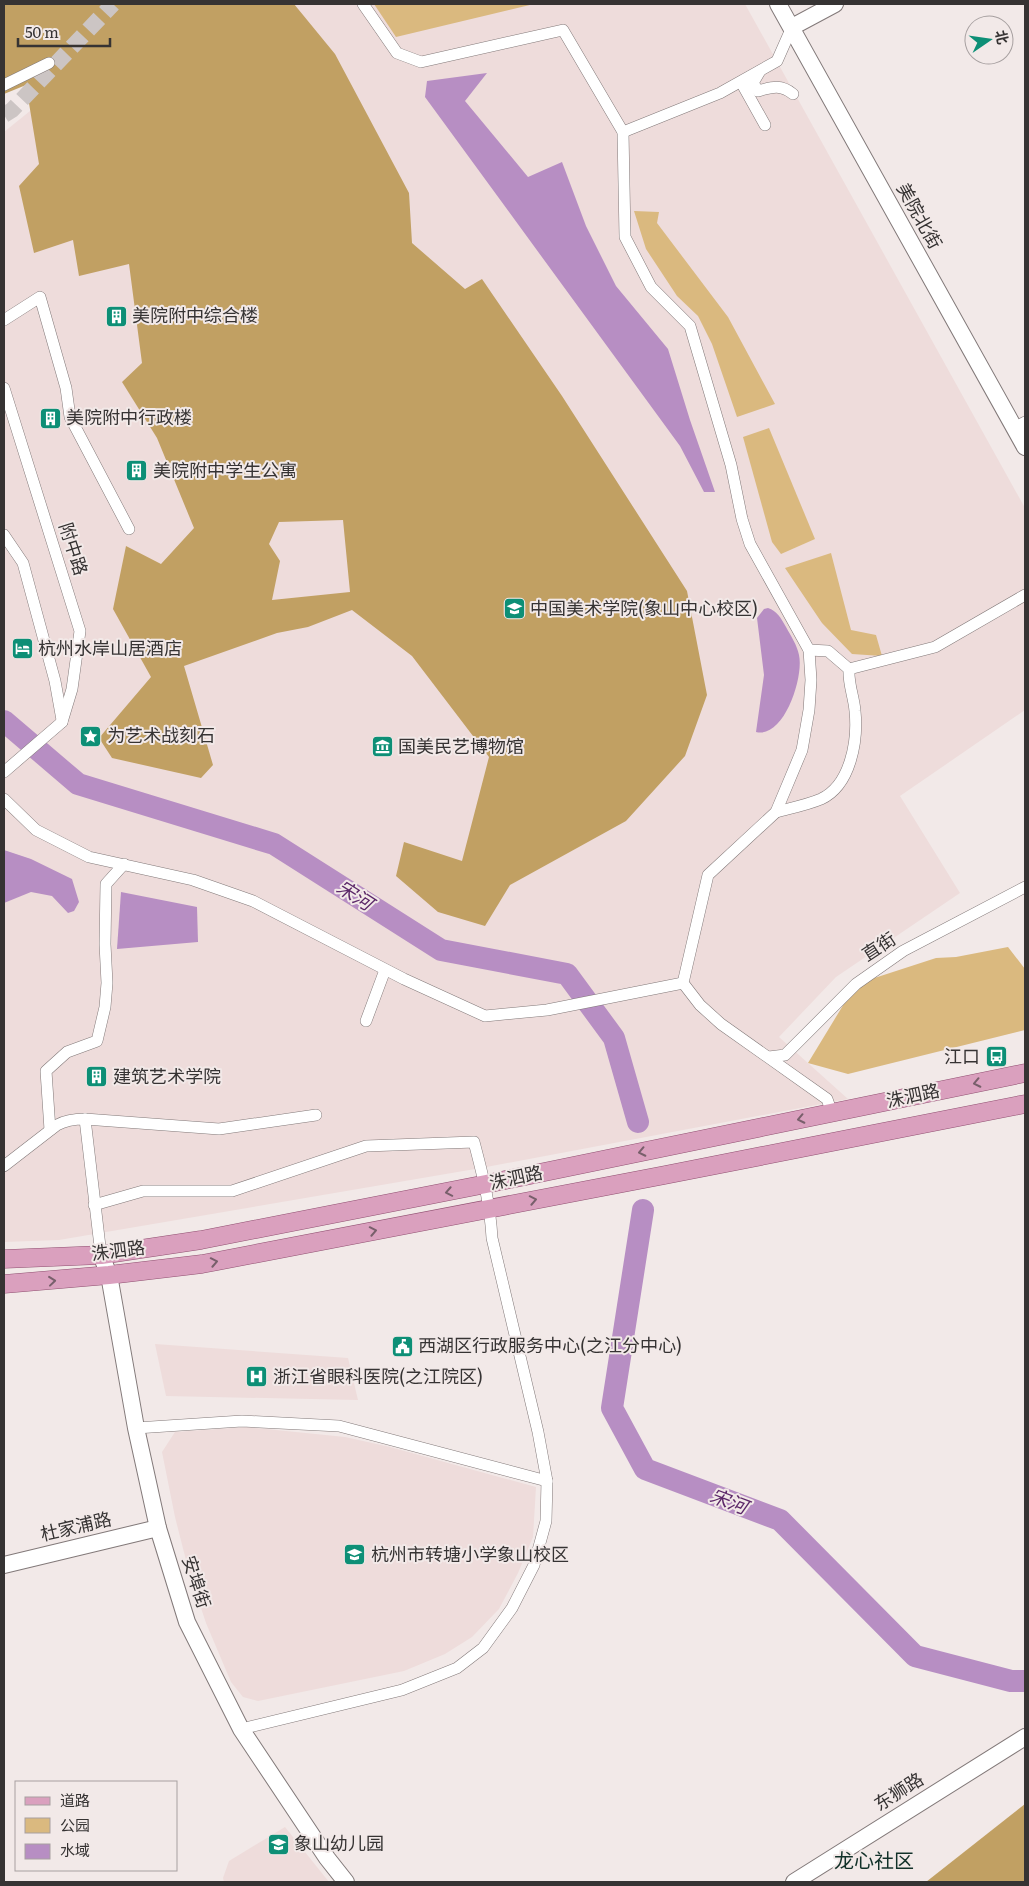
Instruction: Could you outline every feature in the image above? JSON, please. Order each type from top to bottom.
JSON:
[{"type":"main road","name":"洙泗路","points":[[4,1259],[101,1255],[201,1240],[486,1184],[1025,1073]]},
{"type":"main road","name":"洙泗路","points":[[4,1284],[109,1275],[202,1264],[1025,1104]]},
{"type":"street","points":[[363,4],[397,53],[421,62],[563,30],[623,132],[625,237],[651,287],[690,326],[731,465],[742,519],[750,544],[809,650],[810,695],[802,750],[776,812],[708,875],[683,983]]},
{"type":"street","name":"美院北街","points":[[778,4],[1020,425],[1025,447]]},
{"type":"street","points":[[623,132],[720,93],[777,61],[792,27],[835,4]]},
{"type":"street","points":[[4,85],[50,63]]},
{"type":"street","points":[[760,71],[753,83],[758,91],[779,87],[785,88],[793,94]]},
{"type":"street","points":[[740,82],[764,125]]},
{"type":"street","points":[[4,320],[40,297],[66,388],[70,417],[129,529]]},
{"type":"street","name":"附中路","points":[[4,388],[80,631],[72,688],[62,722]]},
{"type":"street","points":[[4,535],[23,564],[55,681],[62,722],[7,769]]},
{"type":"street","points":[[849,669],[935,647],[1025,595]]},
{"type":"street","points":[[809,650],[828,651],[849,669]]},
{"type":"street","points":[[776,812],[822,799],[837,787],[852,758],[856,737],[855,709],[848,678],[849,669]]},
{"type":"street","points":[[4,799],[36,830],[89,857],[193,880],[253,900],[385,970],[485,1016],[547,1010],[683,983]]},
{"type":"street","points":[[50,1130],[46,1071],[68,1052],[97,1041],[105,1008],[107,983],[104,944],[106,884],[124,864]]},
{"type":"street","name":"直街","points":[[769,1057],[786,1055],[856,984],[903,952],[1025,887]]},
{"type":"street","points":[[366,1021],[385,970]]},
{"type":"street","points":[[683,983],[700,1005],[721,1024],[827,1099],[832,1113]]},
{"type":"street","points":[[4,1166],[64,1121],[85,1118],[219,1129],[316,1115]]},
{"type":"street","points":[[85,1118],[101,1255]]},
{"type":"street","points":[[94,1205],[143,1191],[232,1191],[366,1146],[474,1142],[486,1184],[491,1208],[492,1238],[538,1432],[547,1480],[546,1521],[534,1566],[512,1608],[483,1648],[457,1668],[402,1690],[240,1729]]},
{"type":"street","name":"安埠街","points":[[101,1255],[109,1275],[136,1428],[158,1528],[187,1622],[240,1729],[327,1858],[346,1882]]},
{"type":"street","points":[[136,1428],[242,1421],[339,1426],[547,1480]]},
{"type":"street","name":"杜家浦路","points":[[4,1565],[158,1528]]},
{"type":"street","name":"东狮路","points":[[794,1882],[1025,1737]]},
{"type":"shaded area","points":[[4,4],[294,4],[335,54],[409,193],[412,243],[465,289],[482,279],[562,396],[687,591],[707,695],[685,756],[626,821],[510,885],[485,926],[438,912],[396,876],[404,842],[462,861],[489,757],[412,656],[352,610],[308,627],[277,633],[184,666],[213,765],[201,778],[112,758],[99,738],[151,677],[113,609],[126,546],[161,564],[194,528],[157,438],[122,382],[142,363],[129,264],[79,276],[73,240],[34,253],[19,186],[39,164],[26,85],[4,94]],"holes":[[[343,520],[350,592],[272,600],[280,561],[269,544],[279,522]]]},
{"type":"shaded area","name":"中国美术学院(象山中心校区)","points":[[147,4],[745,4],[1025,508],[1025,710],[900,796],[960,893],[836,977],[779,1037],[848,1099],[481,1168],[59,1240],[4,1242],[4,132],[82,69]]},
{"type":"shaded area","name":"浙江省眼科医院(之江院区)","points":[[155,1344],[348,1358],[358,1400],[166,1396]]},
{"type":"shaded area","name":"杭州市转塘小学象山校区","points":[[246,1427],[345,1437],[390,1447],[536,1487],[533,1537],[518,1573],[499,1609],[472,1637],[445,1654],[404,1671],[258,1701],[243,1697],[231,1682],[206,1623],[189,1572],[175,1517],[162,1452],[175,1432]]},
{"type":"shaded area","points":[[1025,1804],[1025,1882],[926,1882]]},
{"type":"shaded area","name":"象山幼儿园","points":[[285,1827],[329,1882],[224,1882],[223,1878],[229,1861]]},
{"type":"green space","points":[[374,4],[534,4],[396,37]]},
{"type":"green space","points":[[634,211],[659,212],[657,223],[728,317],[775,404],[737,417],[712,344],[698,316],[677,296],[646,249]]},
{"type":"green space","points":[[769,428],[815,539],[781,554],[772,542],[743,437]]},
{"type":"green space","points":[[831,553],[851,630],[876,635],[882,656],[852,654],[822,623],[785,568]]},
{"type":"green space","points":[[1008,947],[1025,969],[1025,1030],[848,1074],[808,1063],[856,984],[936,958],[956,957]]},
{"type":"water","points":[[487,73],[465,101],[528,177],[562,162],[586,226],[616,286],[668,349],[715,492],[704,492],[680,446],[425,97],[427,81]]},
{"type":"water","points":[[768,608],[779,615],[792,637],[798,651],[800,665],[795,691],[783,717],[766,732],[756,732],[764,675],[757,618],[764,609]]},
{"type":"water","points":[[4,850],[31,859],[72,879],[79,902],[74,911],[68,913],[52,896],[31,892],[4,903]]},
{"type":"water","points":[[121,892],[197,907],[198,942],[117,949]]},
{"type":"waterway","name":"宋河","points":[[4,721],[78,784],[274,844],[441,950],[567,974],[614,1038],[638,1122]]},
{"type":"waterway","name":"宋河","points":[[643,1210],[612,1408],[645,1469],[780,1520],[915,1656],[1011,1681],[1025,1681]]},
{"type":"tunnel","points":[[4,115],[12,110],[113,4]]},
{"type":"place","name":"美院附中综合楼","points":[[116,316]]},
{"type":"place","name":"美院附中行政楼","points":[[50,418]]},
{"type":"place","name":"美院附中学生公寓","points":[[137,471]]},
{"type":"place","name":"中国美术学院(象山中心校区)","points":[[514,609]]},
{"type":"place","name":"杭州水岸山居酒店","points":[[22,649]]},
{"type":"place","name":"为艺术战刻石","points":[[91,736]]},
{"type":"place","name":"国美民艺博物馆","points":[[382,747]]},
{"type":"place","name":"江口","points":[[996,1057]]},
{"type":"place","name":"建筑艺术学院","points":[[97,1077]]},
{"type":"place","name":"西湖区行政服务中心(之江分中心)","points":[[402,1346]]},
{"type":"place","name":"浙江省眼科医院(之江院区)","points":[[257,1377]]},
{"type":"place","name":"杭州市转塘小学象山校区","points":[[355,1555]]},
{"type":"place","name":"象山幼儿园","points":[[278,1844]]},
{"type":"district","name":"龙心社区","points":[[874,1861]]}]
